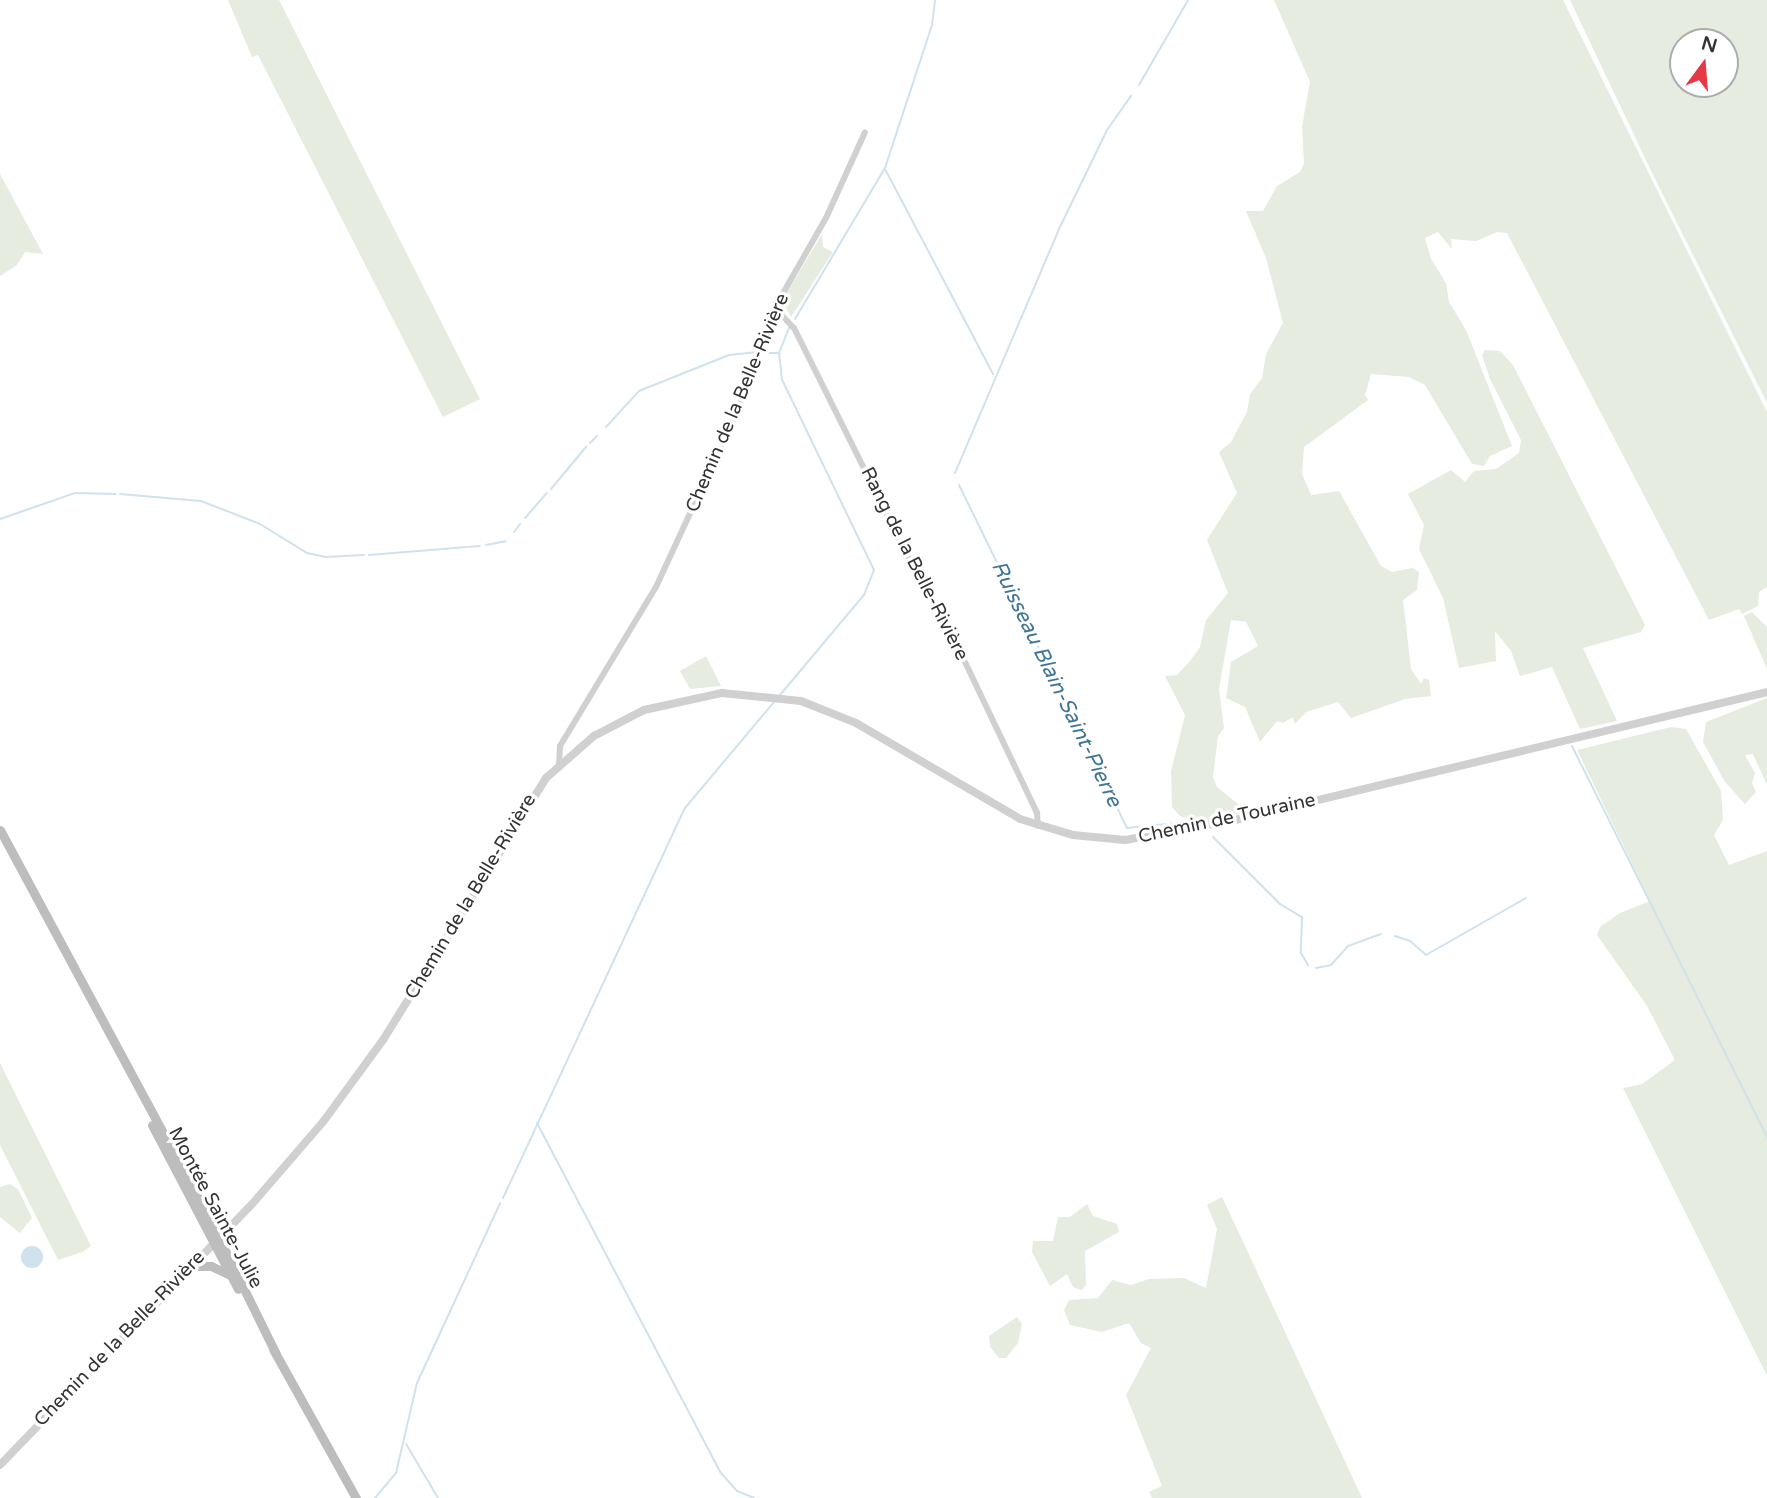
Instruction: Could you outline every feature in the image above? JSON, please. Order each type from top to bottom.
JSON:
[{"type":"main road","name":"Montée Sainte-Julie","points":[[0,830],[276,1354]]},
{"type":"main road","name":"Montée Sainte-Julie","points":[[216,1240],[230,1275],[356,1498]]},
{"type":"main road","points":[[189,1265],[211,1266],[230,1275]]},
{"type":"street","name":"Chemin de la Belle-Rivière","points":[[0,1465],[189,1265],[216,1240],[306,1142],[362,1071],[525,806],[559,765],[559,748],[642,615],[696,504],[776,309],[826,218],[865,132]]},
{"type":"street","name":"Rang de la Belle-Rivière","points":[[776,309],[794,328],[913,567],[945,620],[1037,813],[1038,826]]},
{"type":"street","name":"Chemin de Touraine","points":[[559,765],[606,729],[662,703],[722,693],[772,695],[856,723],[996,808],[1038,826],[1098,839],[1170,834],[1767,692]]},
{"type":"shaded area","points":[[228,0],[279,0],[480,399],[443,417],[258,55],[252,57]]},
{"type":"shaded area","points":[[1274,0],[1563,0],[1767,412],[1767,587],[1759,592],[1758,606],[1742,614],[1739,609],[1709,620],[1507,233],[1497,232],[1476,241],[1451,239],[1452,249],[1438,232],[1425,238],[1431,259],[1446,283],[1449,302],[1466,330],[1512,446],[1490,456],[1484,466],[1472,464],[1425,385],[1409,377],[1371,374],[1365,395],[1368,400],[1304,447],[1302,474],[1311,495],[1339,491],[1381,566],[1392,572],[1413,568],[1419,572],[1417,590],[1403,600],[1411,669],[1421,684],[1424,678],[1429,680],[1431,696],[1405,699],[1351,718],[1338,702],[1306,712],[1295,724],[1293,717],[1283,723],[1277,721],[1260,742],[1245,707],[1226,698],[1231,662],[1258,646],[1246,622],[1231,620],[1219,689],[1224,728],[1218,736],[1213,777],[1217,787],[1248,812],[1201,823],[1180,816],[1172,807],[1171,771],[1185,715],[1165,676],[1177,675],[1190,661],[1200,647],[1206,620],[1228,593],[1207,540],[1237,493],[1219,452],[1231,442],[1247,412],[1250,394],[1262,378],[1266,354],[1283,323],[1266,258],[1246,211],[1263,211],[1277,186],[1300,172],[1304,164],[1302,126],[1310,82]]},
{"type":"shaded area","points":[[1570,0],[1767,0],[1767,403],[1654,177]]},
{"type":"shaded area","points":[[0,174],[43,254],[25,252],[17,265],[0,276]]},
{"type":"shaded area","points":[[822,234],[823,247],[833,252],[791,317],[782,301]]},
{"type":"shaded area","points":[[1485,350],[1500,351],[1513,365],[1645,625],[1641,632],[1583,648],[1617,721],[1580,729],[1552,667],[1520,676],[1511,651],[1495,631],[1496,661],[1459,668],[1443,598],[1419,549],[1424,525],[1408,494],[1451,470],[1465,482],[1474,471],[1496,469],[1519,453],[1521,440],[1490,379],[1482,355]]},
{"type":"shaded area","points":[[1752,612],[1767,627],[1767,669],[1744,616]]},
{"type":"shaded area","points":[[706,656],[721,686],[690,689],[680,671]]},
{"type":"shaded area","points":[[1767,698],[1767,785],[1753,754],[1745,755],[1755,773],[1752,783],[1756,792],[1745,804],[1725,782],[1703,742],[1706,722]]},
{"type":"shaded area","points":[[1671,727],[1686,729],[1721,791],[1723,820],[1714,835],[1729,865],[1767,851],[1767,1376],[1623,1088],[1642,1084],[1675,1060],[1647,1006],[1597,935],[1600,927],[1620,913],[1650,901],[1577,750]]},
{"type":"shaded area","points":[[0,1063],[91,1246],[82,1252],[58,1260],[0,1145]]},
{"type":"shaded area","points":[[10,1184],[18,1189],[32,1218],[20,1233],[0,1217],[0,1187]]},
{"type":"shaded area","points":[[1222,1197],[1362,1498],[1152,1498],[1149,1492],[1162,1486],[1126,1395],[1151,1348],[1141,1343],[1129,1323],[1102,1332],[1070,1325],[1064,1310],[1069,1300],[1098,1298],[1112,1280],[1131,1285],[1149,1279],[1184,1278],[1206,1288],[1217,1229],[1207,1205]]},
{"type":"shaded area","points":[[1087,1204],[1093,1216],[1117,1224],[1119,1232],[1085,1251],[1086,1285],[1082,1290],[1073,1287],[1067,1274],[1050,1286],[1032,1252],[1033,1241],[1053,1241],[1058,1217],[1070,1217]]},
{"type":"shaded area","points":[[1017,1317],[1022,1324],[1018,1343],[1006,1358],[999,1358],[990,1347],[989,1336]]},
{"type":"water","points":[[32,1246],[40,1249],[43,1257],[40,1265],[32,1268],[24,1265],[21,1257],[24,1249]]},
{"type":"waterway","points":[[795,319],[885,168],[932,25],[935,0]]},
{"type":"waterway","points":[[1139,85],[1188,0]]},
{"type":"waterway","points":[[955,473],[1058,231],[1107,130],[1131,96]]},
{"type":"waterway","points":[[885,169],[993,374]]},
{"type":"waterway","points":[[780,695],[864,595],[874,570],[782,380],[779,353],[789,328]]},
{"type":"waterway","points":[[606,427],[639,391],[729,355],[756,352]]},
{"type":"waterway","points":[[764,353],[778,353]]},
{"type":"waterway","points":[[590,443],[597,436]]},
{"type":"waterway","points":[[551,489],[586,447]]},
{"type":"waterway","name":"Ruisseau Blain-Saint-Pierre","points":[[959,485],[1127,828],[1187,822]]},
{"type":"waterway","points":[[0,519],[75,493],[116,494]]},
{"type":"waterway","points":[[525,518],[547,493]]},
{"type":"waterway","points":[[120,494],[201,501],[260,524],[307,553],[326,557],[364,555]]},
{"type":"waterway","points":[[514,532],[520,524]]},
{"type":"waterway","points":[[486,545],[506,541]]},
{"type":"waterway","points":[[369,555],[480,546]]},
{"type":"waterway","points":[[503,1198],[685,808],[774,702]]},
{"type":"waterway","points":[[1572,746],[1767,1137]]},
{"type":"waterway","name":"Ruisseau Blain-Saint-Pierre","points":[[1213,837],[1280,904],[1302,917],[1301,953],[1308,965]]},
{"type":"waterway","name":"Ruisseau Blain-Saint-Pierre","points":[[1395,936],[1410,941],[1426,955],[1526,898]]},
{"type":"waterway","name":"Ruisseau Blain-Saint-Pierre","points":[[1316,968],[1331,965],[1348,946],[1381,934]]},
{"type":"waterway","points":[[537,1123],[721,1473],[737,1491],[754,1498]]},
{"type":"waterway","points":[[375,1498],[396,1473],[417,1383],[500,1203]]},
{"type":"waterway","points":[[406,1444],[438,1498]]}]
